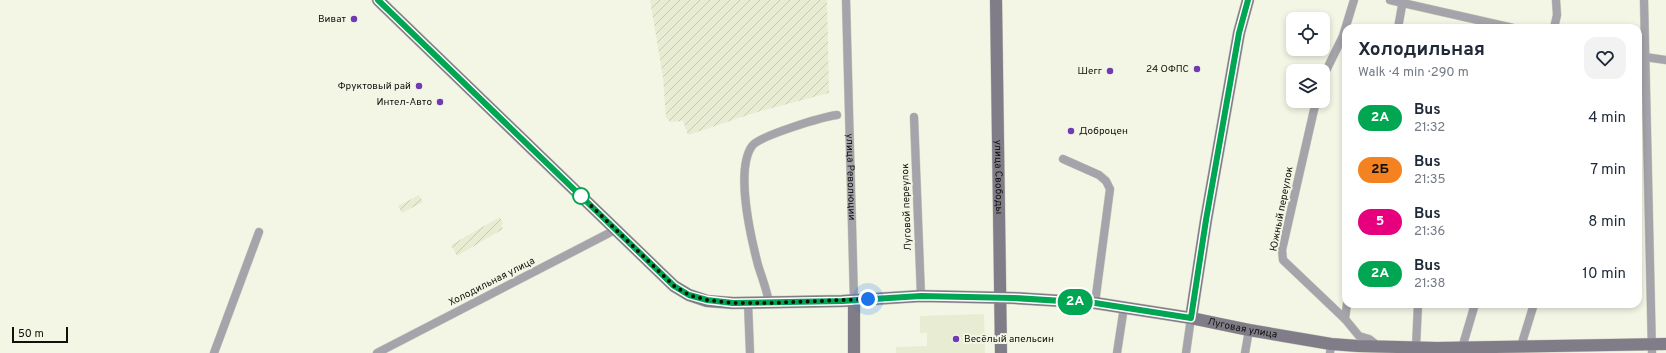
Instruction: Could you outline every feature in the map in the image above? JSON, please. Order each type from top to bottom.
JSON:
[{"type":"main road","name":"Луговая улица","points":[[378,0],[674,286],[689,295],[707,300],[770,303],[921,296],[1095,303],[1191,318],[1331,349],[1416,347],[1437,351],[1462,348],[1521,346],[1555,350],[1652,348],[1666,344]]},
{"type":"main road","name":"улица Свободы","points":[[996,0],[1001,353]]},
{"type":"main road","points":[[1191,318],[1206,220],[1239,33],[1248,0]]},
{"type":"main road","name":"улица Революции","points":[[854,300],[854,353]]},
{"type":"street","name":"улица Революции","points":[[846,0],[854,300]]},
{"type":"street","points":[[1347,24],[1354,0]]},
{"type":"street","points":[[1390,0],[1403,1],[1497,24]]},
{"type":"street","points":[[1555,24],[1557,15],[1556,0]]},
{"type":"street","points":[[1642,38],[1644,0]]},
{"type":"street","points":[[1399,24],[1403,1]]},
{"type":"street","points":[[1329,64],[1342,38]]},
{"type":"street","points":[[1642,57],[1666,60]]},
{"type":"street","points":[[1642,83],[1652,348]]},
{"type":"street","name":"Южный переулок","points":[[1314,108],[1282,250],[1283,260],[1345,319],[1359,336],[1369,339],[1380,347]]},
{"type":"street","points":[[770,303],[758,266],[750,228],[744,173],[746,157],[752,144],[789,128],[837,115]]},
{"type":"street","name":"Луговой переулок","points":[[914,117],[921,296]]},
{"type":"street","points":[[1063,159],[1099,175],[1106,181],[1110,189],[1095,303]]},
{"type":"street","name":"Холодильная улица","points":[[377,353],[615,230]]},
{"type":"street","points":[[214,353],[259,232]]},
{"type":"street","points":[[748,303],[750,353]]},
{"type":"street","points":[[1117,353],[1124,307]]},
{"type":"street","points":[[1345,319],[1346,308]]},
{"type":"street","points":[[1416,347],[1418,308]]},
{"type":"street","points":[[1462,348],[1474,308]]},
{"type":"street","points":[[1521,346],[1533,308]]},
{"type":"street","points":[[1186,353],[1191,318]]},
{"type":"street","points":[[1245,353],[1249,330]]},
{"type":"shaded area","points":[[650,0],[827,0],[829,93],[754,113],[688,135],[683,121],[671,122],[666,118],[663,77]]},
{"type":"shaded area","points":[[419,195],[423,202],[402,213],[398,206]]},
{"type":"shaded area","points":[[500,217],[503,223],[501,225],[503,229],[457,256],[451,245]]},
{"type":"shaded area","name":"Весёлый апельсин","points":[[984,314],[985,353],[896,353],[896,347],[927,346],[927,333],[920,333],[920,316]]},
{"type":"bus line","name":"2А","points":[[378,0],[674,286],[689,295],[707,300],[733,303],[842,301],[921,296],[1014,298],[1095,303],[1191,318],[1206,220],[1239,33],[1248,0]]},
{"type":"place","name":"Виват","points":[[354,19]]},
{"type":"place","name":"24 ОФПС","points":[[1197,69]]},
{"type":"place","name":"Шегг","points":[[1110,71]]},
{"type":"place","name":"Фруктовый рай","points":[[419,86]]},
{"type":"place","name":"Интел-Авто","points":[[440,102]]},
{"type":"place","name":"Доброцен","points":[[1071,131]]},
{"type":"place","name":"Весёлый апельсин","points":[[956,339]]},
{"type":"route","points":[[581,196],[674,286],[689,295],[707,300],[733,303],[842,301],[868,299]]}]
